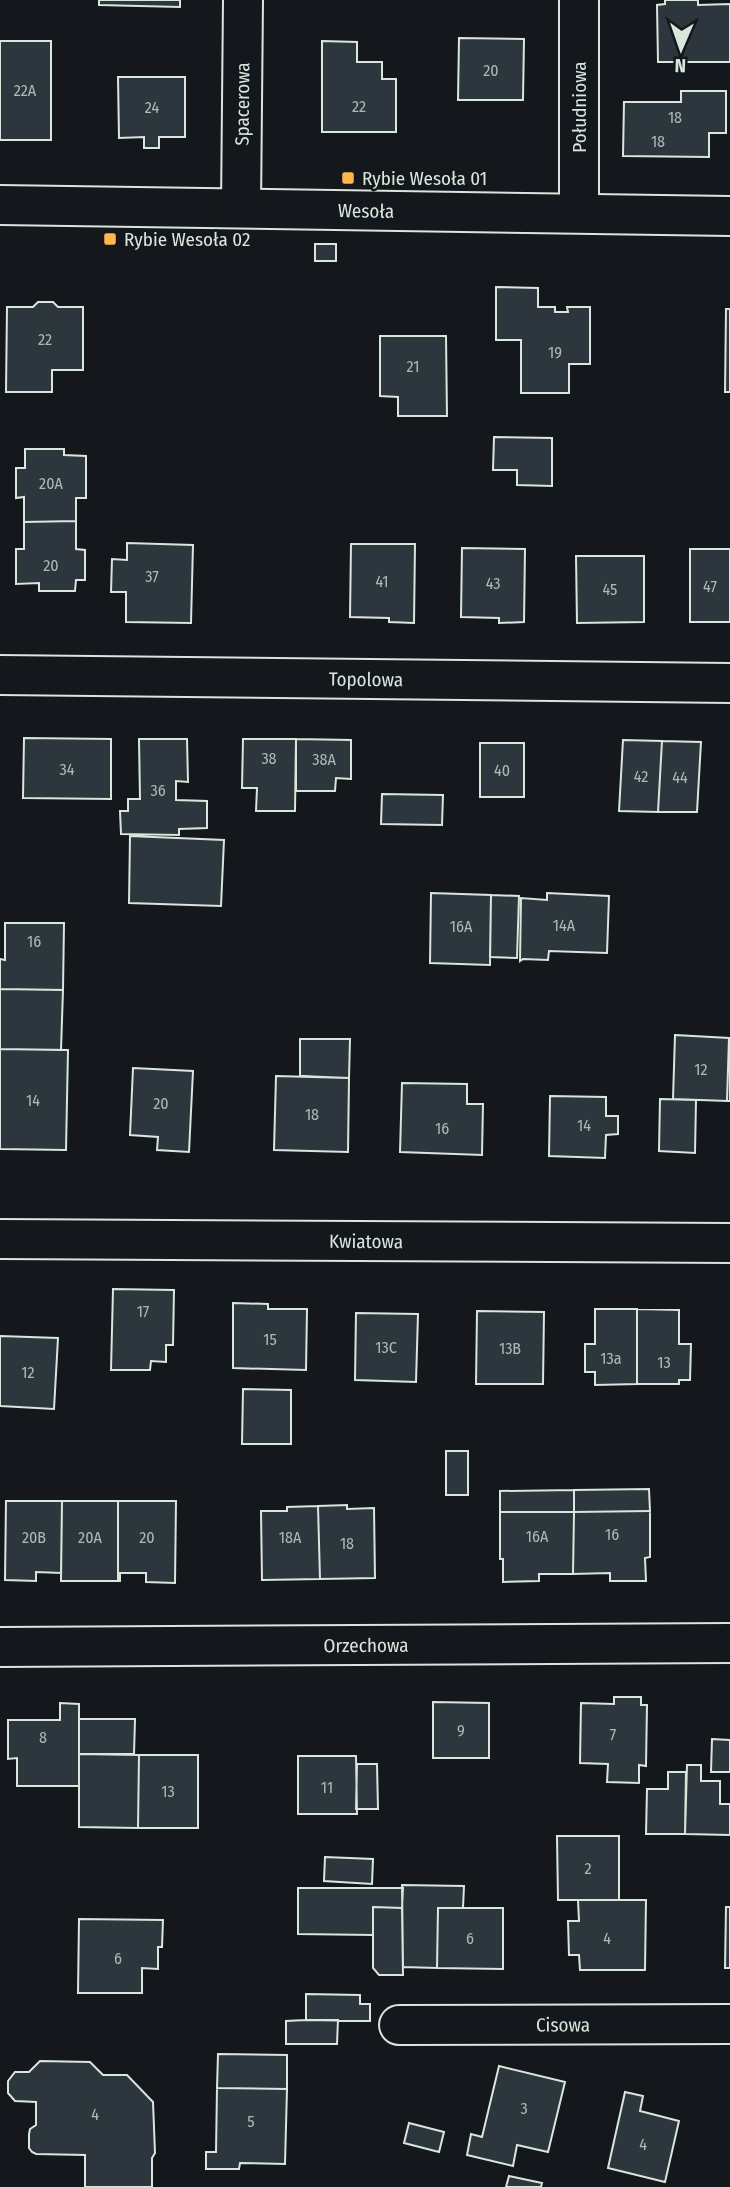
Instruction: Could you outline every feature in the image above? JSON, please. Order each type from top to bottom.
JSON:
[{"type":"street","name":"Spacerowa","points":[[241,207],[243,0]]},
{"type":"street","name":"Południowa","points":[[579,0],[579,213]]},
{"type":"street","name":"Wesoła","points":[[0,205],[730,216]]},
{"type":"street","name":"Topolowa","points":[[0,675],[730,683]]},
{"type":"street","name":"Kwiatowa","points":[[0,1239],[730,1243]]},
{"type":"street","name":"Orzechowa","points":[[0,1647],[730,1643]]},
{"type":"street","name":"Cisowa","points":[[399,2025],[730,2024]]},
{"type":"building","points":[[99,0],[180,0],[180,7],[99,5]]},
{"type":"building","points":[[665,0],[698,0],[698,5],[730,4],[730,62],[658,62],[657,5],[665,4]]},
{"type":"building","points":[[459,38],[524,39],[523,100],[458,100]]},
{"type":"building","points":[[0,41],[51,41],[51,140],[0,140]]},
{"type":"building","points":[[322,41],[357,42],[357,62],[382,62],[382,79],[396,79],[396,132],[322,132]]},
{"type":"building","points":[[118,77],[185,77],[185,137],[159,137],[159,148],[144,148],[144,137],[119,138]]},
{"type":"building","points":[[681,91],[726,91],[726,133],[709,133],[709,157],[623,156],[624,102],[681,102]]},
{"type":"building","points":[[315,244],[336,244],[336,261],[315,261]]},
{"type":"building","points":[[496,287],[538,288],[538,307],[555,307],[555,312],[568,312],[567,307],[590,307],[590,364],[569,364],[569,393],[521,393],[521,340],[496,340]]},
{"type":"building","points":[[38,302],[53,302],[58,307],[83,307],[83,370],[52,370],[52,392],[6,392],[7,307],[33,307]]},
{"type":"building","points":[[726,309],[730,309],[730,392],[725,392]]},
{"type":"building","points":[[380,336],[446,336],[447,416],[398,416],[398,397],[380,396]]},
{"type":"building","points":[[494,437],[552,438],[552,486],[517,485],[517,470],[493,470]]},
{"type":"building","points":[[25,449],[64,449],[64,455],[86,456],[86,498],[76,498],[76,521],[24,522],[24,497],[16,498],[16,468],[25,468]]},
{"type":"building","points":[[76,521],[76,549],[85,550],[85,580],[76,580],[75,591],[39,591],[39,583],[16,584],[16,549],[24,549],[24,522]]},
{"type":"building","points":[[127,543],[193,545],[191,623],[126,622],[126,592],[111,592],[112,559],[127,560]]},
{"type":"building","points":[[351,544],[415,544],[414,623],[389,622],[389,618],[350,617]]},
{"type":"building","points":[[462,548],[525,549],[524,622],[499,623],[499,618],[461,617]]},
{"type":"building","points":[[690,549],[730,549],[730,622],[690,622]]},
{"type":"building","points":[[576,556],[644,556],[644,622],[577,623]]},
{"type":"building","points":[[24,738],[111,739],[111,799],[23,798]]},
{"type":"building","points":[[139,739],[187,739],[188,782],[176,781],[176,800],[207,801],[207,828],[179,829],[179,835],[121,834],[120,811],[128,811],[128,799],[140,799]]},
{"type":"building","points":[[243,739],[296,739],[295,811],[256,811],[257,788],[242,788]]},
{"type":"building","points":[[296,739],[351,740],[351,779],[336,778],[335,791],[296,791]]},
{"type":"building","points":[[623,740],[662,741],[658,812],[619,811]]},
{"type":"building","points":[[662,741],[701,742],[697,812],[658,812]]},
{"type":"building","points":[[480,743],[524,743],[524,797],[480,797]]},
{"type":"building","points":[[382,794],[443,795],[442,825],[381,824]]},
{"type":"building","points":[[130,836],[224,840],[221,906],[129,903]]},
{"type":"building","points":[[431,893],[491,895],[490,965],[430,963]]},
{"type":"building","points":[[547,893],[609,896],[607,953],[549,951],[548,960],[520,961],[521,898],[547,900]]},
{"type":"building","points":[[491,895],[519,896],[517,958],[490,957]]},
{"type":"building","points":[[5,923],[64,923],[63,990],[0,989],[0,959],[5,960]]},
{"type":"building","points":[[0,989],[63,990],[61,1050],[0,1049]]},
{"type":"building","points":[[675,1035],[729,1038],[727,1101],[673,1099]]},
{"type":"building","points":[[729,1038],[730,1101],[727,1101]]},
{"type":"building","points":[[300,1039],[350,1039],[349,1078],[300,1076]]},
{"type":"building","points":[[0,1049],[68,1050],[66,1150],[0,1149]]},
{"type":"building","points":[[133,1068],[193,1071],[189,1152],[157,1150],[158,1137],[130,1135]]},
{"type":"building","points":[[276,1076],[349,1078],[348,1152],[274,1150]]},
{"type":"building","points":[[402,1083],[467,1084],[467,1104],[483,1104],[482,1155],[400,1152]]},
{"type":"building","points":[[550,1096],[606,1097],[606,1116],[618,1116],[618,1134],[606,1135],[605,1158],[549,1156]]},
{"type":"building","points":[[660,1099],[696,1100],[695,1153],[659,1151]]},
{"type":"building","points":[[113,1289],[174,1290],[173,1345],[166,1345],[166,1362],[151,1361],[150,1370],[111,1370]]},
{"type":"building","points":[[233,1303],[268,1304],[268,1309],[307,1309],[306,1370],[233,1368]]},
{"type":"building","points":[[595,1309],[637,1309],[637,1384],[595,1385],[595,1372],[585,1372],[585,1344],[595,1344]]},
{"type":"building","points":[[637,1309],[679,1310],[679,1344],[691,1344],[690,1380],[679,1380],[679,1384],[637,1384]]},
{"type":"building","points":[[477,1311],[544,1312],[543,1384],[476,1384]]},
{"type":"building","points":[[356,1313],[418,1314],[416,1382],[355,1380]]},
{"type":"building","points":[[0,1336],[58,1338],[54,1409],[0,1406]]},
{"type":"building","points":[[243,1389],[291,1390],[291,1444],[242,1444]]},
{"type":"building","points":[[446,1451],[468,1451],[468,1495],[446,1495]]},
{"type":"building","points":[[649,1489],[650,1511],[574,1512],[574,1490]]},
{"type":"building","points":[[574,1490],[574,1512],[500,1512],[500,1491]]},
{"type":"building","points":[[6,1501],[62,1501],[61,1573],[36,1572],[36,1581],[5,1580]]},
{"type":"building","points":[[62,1501],[118,1501],[118,1581],[61,1581]]},
{"type":"building","points":[[118,1501],[176,1501],[175,1583],[146,1582],[146,1573],[120,1573],[118,1581]]},
{"type":"building","points":[[347,1505],[347,1509],[374,1508],[375,1578],[320,1579],[318,1506]]},
{"type":"building","points":[[318,1506],[320,1579],[262,1580],[261,1511],[287,1511],[287,1507]]},
{"type":"building","points":[[650,1511],[650,1557],[645,1558],[646,1581],[610,1581],[610,1573],[573,1574],[574,1512]]},
{"type":"building","points":[[500,1512],[574,1512],[573,1574],[539,1574],[539,1581],[503,1582]]},
{"type":"building","points":[[614,1697],[641,1697],[641,1705],[647,1705],[646,1766],[639,1765],[639,1783],[607,1782],[608,1764],[580,1763],[581,1703],[614,1704]]},
{"type":"building","points":[[433,1702],[489,1703],[489,1758],[433,1758]]},
{"type":"building","points":[[60,1703],[79,1704],[79,1786],[17,1786],[17,1758],[8,1759],[8,1720],[60,1720]]},
{"type":"building","points":[[79,1719],[135,1719],[134,1754],[79,1754]]},
{"type":"building","points":[[712,1739],[730,1740],[730,1772],[711,1772]]},
{"type":"building","points":[[79,1754],[139,1755],[138,1828],[79,1827]]},
{"type":"building","points":[[139,1755],[198,1755],[198,1828],[138,1828]]},
{"type":"building","points":[[298,1756],[356,1756],[357,1814],[298,1814]]},
{"type":"building","points":[[357,1764],[377,1764],[378,1809],[356,1809]]},
{"type":"building","points":[[687,1765],[701,1765],[701,1781],[720,1781],[720,1804],[730,1804],[730,1835],[685,1834]]},
{"type":"building","points":[[668,1772],[686,1772],[685,1834],[646,1834],[647,1789],[668,1789]]},
{"type":"building","points":[[557,1836],[619,1836],[619,1900],[558,1900]]},
{"type":"building","points":[[325,1857],[373,1859],[372,1884],[324,1881]]},
{"type":"building","points":[[402,1885],[464,1886],[463,1908],[438,1908],[437,1968],[403,1967]]},
{"type":"building","points":[[298,1888],[403,1888],[402,1908],[373,1907],[373,1935],[298,1934]]},
{"type":"building","points":[[578,1900],[646,1900],[645,1970],[580,1970],[579,1955],[569,1955],[568,1921],[579,1921]]},
{"type":"building","points":[[373,1907],[402,1908],[403,1975],[379,1975],[373,1968]]},
{"type":"building","points":[[726,1907],[730,1907],[730,1968],[725,1968]]},
{"type":"building","points":[[438,1908],[503,1908],[503,1969],[437,1968]]},
{"type":"building","points":[[79,1919],[163,1920],[162,1947],[158,1947],[158,1969],[142,1968],[142,1993],[78,1993]]},
{"type":"building","points":[[306,1994],[360,1995],[360,2004],[370,2004],[370,2021],[306,2020]]},
{"type":"building","points":[[338,2020],[337,2044],[286,2044],[286,2021]]},
{"type":"building","points":[[218,2054],[287,2055],[287,2089],[217,2088]]},
{"type":"building","points":[[40,2061],[90,2062],[103,2075],[127,2075],[153,2102],[155,2153],[152,2158],[152,2187],[85,2187],[85,2155],[32,2152],[29,2148],[29,2134],[30,2129],[36,2125],[36,2102],[15,2101],[8,2093],[8,2081],[15,2072],[29,2072]]},
{"type":"building","points":[[499,2066],[565,2082],[548,2152],[517,2145],[513,2166],[467,2155],[471,2134],[482,2137]]},
{"type":"building","points":[[217,2088],[287,2089],[285,2164],[240,2163],[239,2169],[206,2169],[206,2152],[216,2152]]},
{"type":"building","points":[[625,2092],[643,2096],[640,2111],[679,2121],[665,2182],[608,2168]]},
{"type":"building","points":[[409,2123],[444,2132],[439,2152],[404,2143]]},
{"type":"building","points":[[509,2176],[542,2183],[541,2187],[506,2187]]},
{"type":"place","name":"Rybie Wesoła 01","points":[[348,178]]},
{"type":"place","name":"Rybie Wesoła 02","points":[[110,239]]}]
